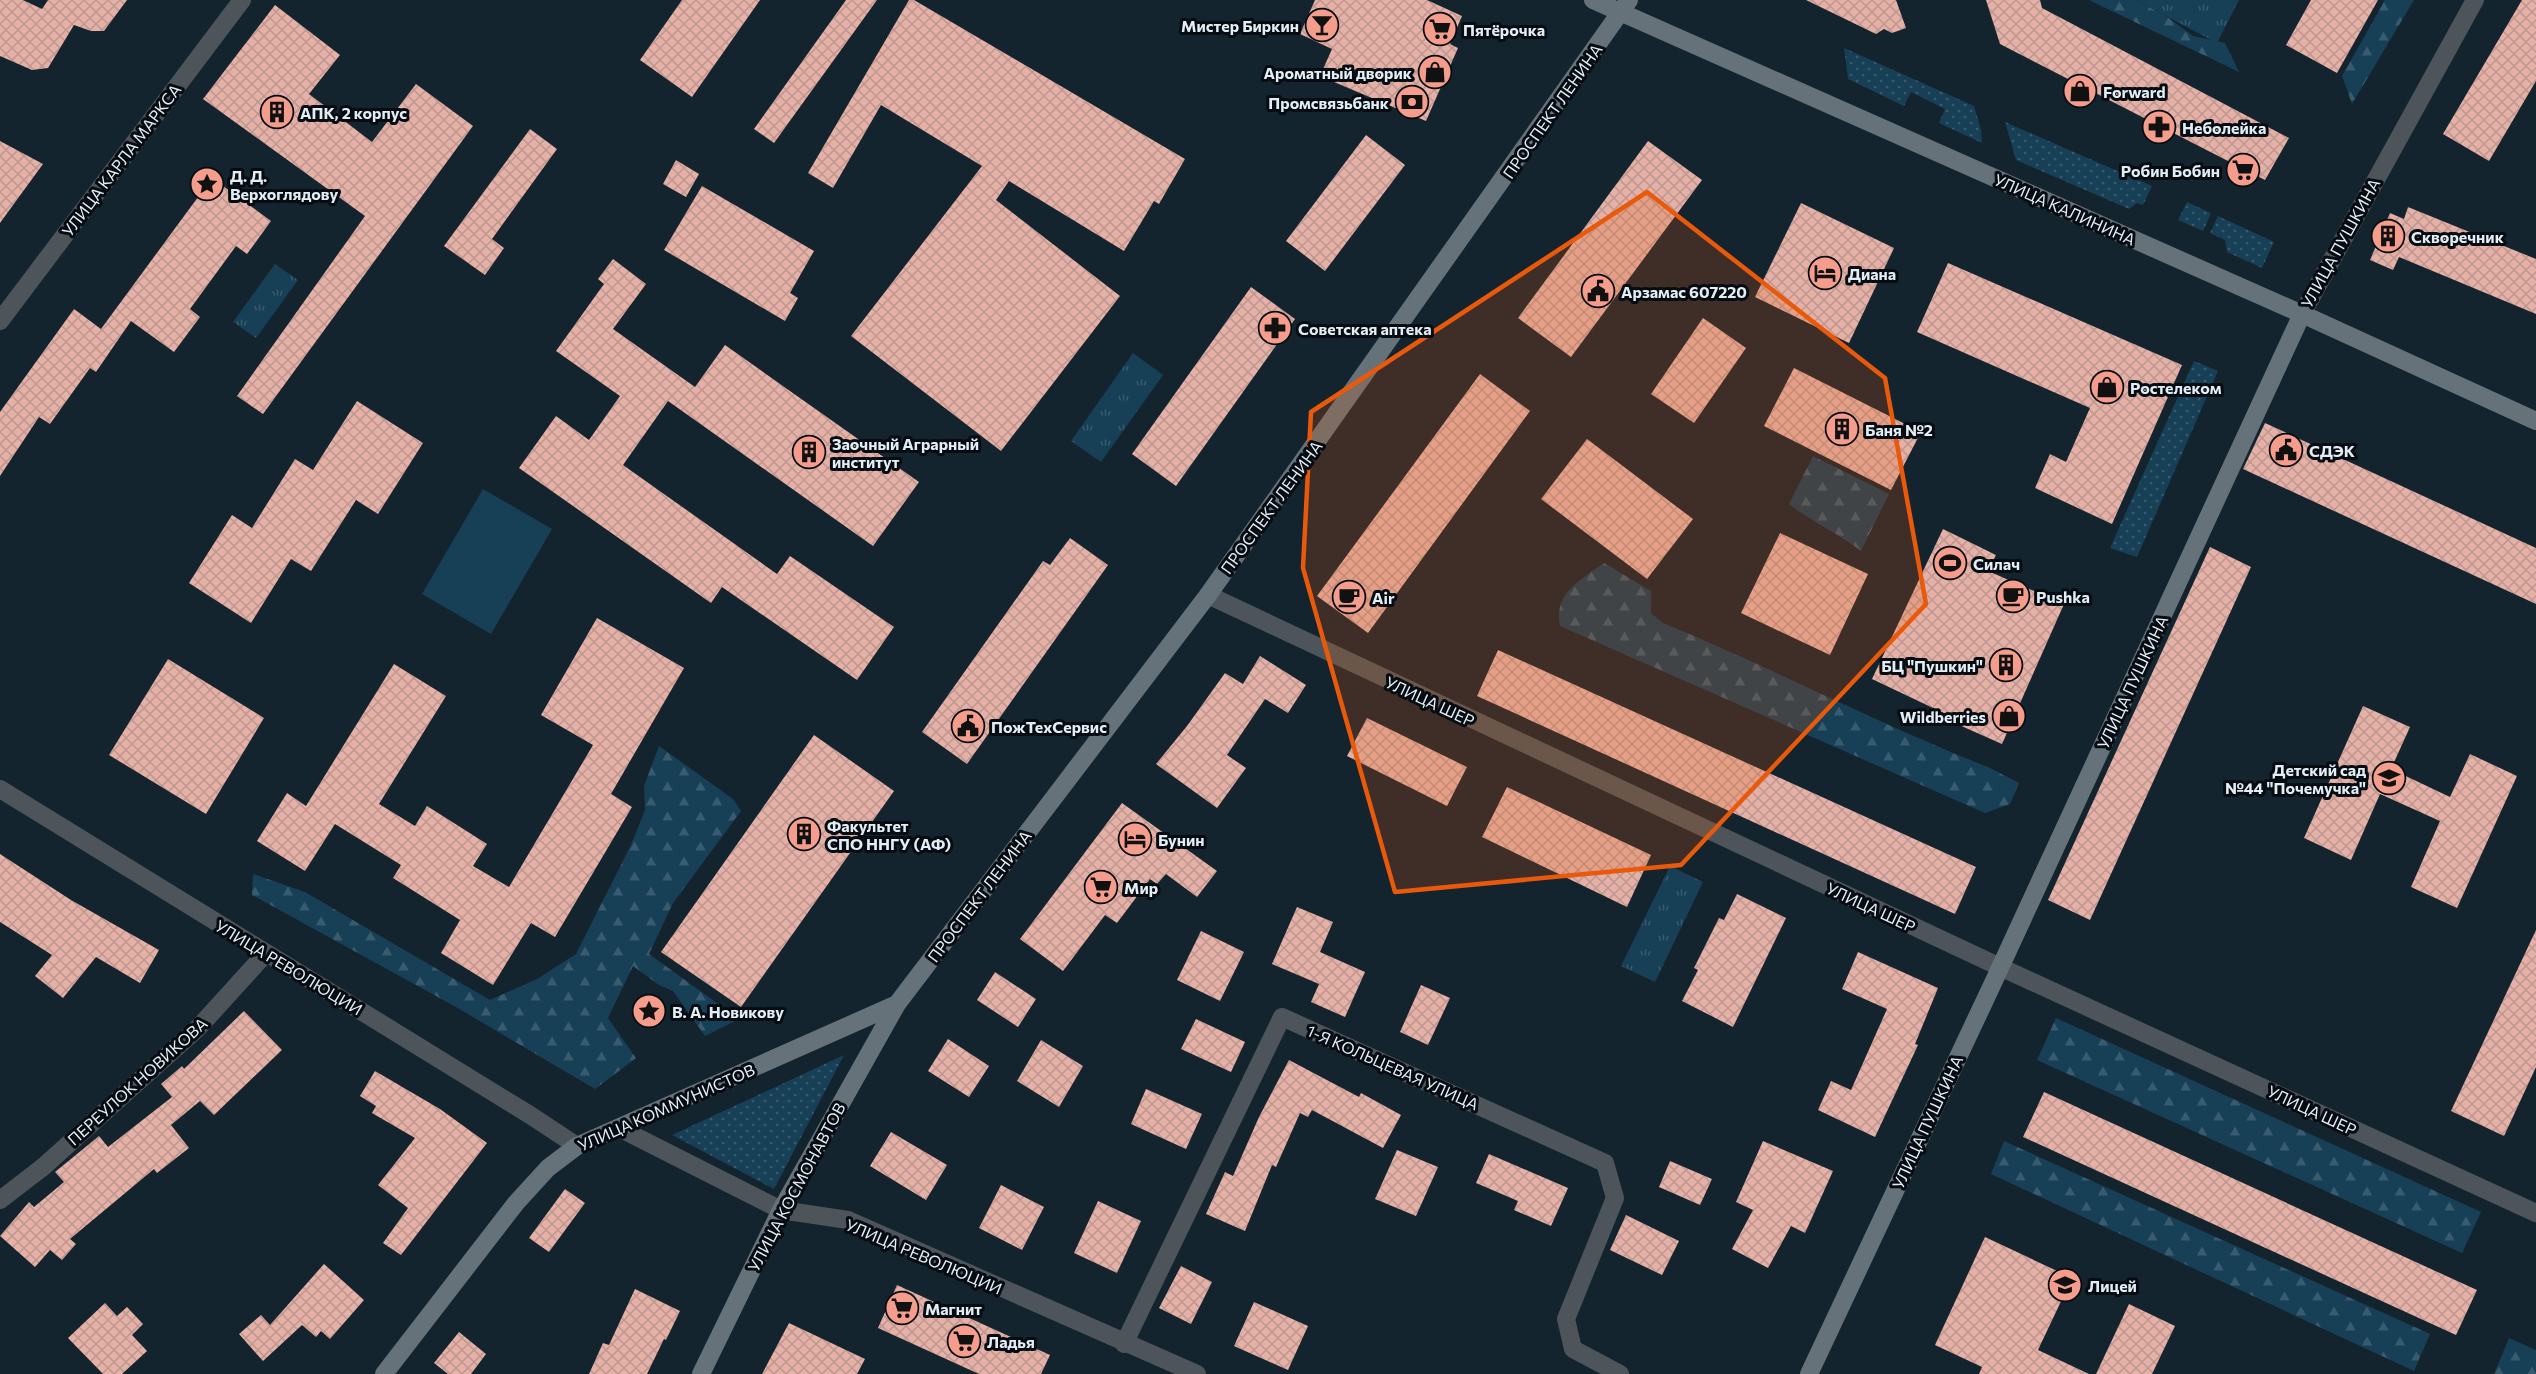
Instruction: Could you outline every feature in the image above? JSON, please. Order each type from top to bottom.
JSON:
[{"type":"street","name":"УЛИЦА КАРЛА МАРКСА","points":[[0,321],[242,0]]},
{"type":"street","name":"УЛИЦА КАЛИНИНА","points":[[1593,0],[1625,6],[2536,421]]},
{"type":"street","name":"УЛИЦА ПУШКИНА","points":[[1809,1374],[2302,314],[2475,0]]},
{"type":"street","name":"ПРОСПЕКТ ЛЕНИНА","points":[[897,1004],[1208,595],[1625,6]]},
{"type":"street","name":"УЛИЦА ШЕР","points":[[1208,595],[2000,967],[2536,1213]]},
{"type":"street","name":"УЛИЦА РЕВОЛЮЦИИ","points":[[0,789],[577,1146]]},
{"type":"street","name":"ПЕРЕУЛОК НОВИКОВА","points":[[0,1200],[43,1167],[198,1028],[266,953]]},
{"type":"street","name":"УЛИЦА КОММУНИСТОВ","points":[[384,1374],[516,1203],[548,1168],[577,1146],[897,1004]]},
{"type":"street","name":"УЛИЦА КОСМОНАВТОВ","points":[[701,1374],[781,1210],[897,1004]]},
{"type":"street","name":"1-Я КОЛЬЦЕВАЯ УЛИЦА","points":[[1125,1344],[1281,1017],[1605,1163],[1615,1198],[1566,1319],[1573,1349],[1620,1374]]},
{"type":"street","name":"УЛИЦА РЕВОЛЮЦИИ","points":[[619,1128],[781,1210],[848,1220],[1197,1374]]},
{"type":"highlighted area","points":[[1647,192],[1885,378],[1926,604],[1681,865],[1395,892],[1303,568],[1311,412]]},
{"type":"green space","points":[[2089,0],[2136,0],[2166,16],[2193,36],[2225,43],[2239,72]]},
{"type":"green space","points":[[2136,0],[2239,0],[2217,43]]},
{"type":"green space","points":[[2385,0],[2414,0],[2352,104],[2342,76]]},
{"type":"green space","points":[[1844,48],[1974,106],[1982,143],[1939,123],[1945,109],[1911,92],[1904,106],[1848,79]]},
{"type":"green space","points":[[2005,122],[2152,186],[2143,205],[2137,203],[2129,209],[2016,160]]},
{"type":"green space","points":[[2187,202],[2211,213],[2203,231],[2178,220]]},
{"type":"green space","points":[[2218,216],[2274,242],[2262,268],[2227,252],[2225,240],[2210,233]]},
{"type":"green space","points":[[275,264],[298,280],[256,338],[233,322]]},
{"type":"green space","points":[[1133,353],[1163,375],[1101,462],[1071,441]]},
{"type":"green space","points":[[2194,361],[2218,371],[2137,557],[2110,548]]},
{"type":"green space","points":[[1813,456],[1889,494],[1861,551],[1789,504]]},
{"type":"green space","points":[[483,489],[552,529],[491,634],[422,594]]},
{"type":"green space","points":[[1604,563],[1651,591],[1651,613],[1663,623],[1745,658],[1906,733],[1988,767],[2019,783],[2010,804],[1985,813],[1560,626],[1559,615],[1565,596],[1578,582]]},
{"type":"green space","points":[[659,746],[733,799],[741,811],[673,903],[649,954],[739,1019],[705,1036],[673,991],[659,985],[633,966],[608,1018],[636,1058],[595,1089],[456,1007],[252,895],[253,874],[305,892],[490,1000],[537,979],[576,954],[631,845],[645,810],[644,786]]},
{"type":"green space","points":[[1670,866],[1703,882],[1655,982],[1621,966]]},
{"type":"green space","points":[[2056,1018],[2481,1212],[2462,1253],[2037,1060]]},
{"type":"green space","points":[[844,1055],[774,1189],[672,1135]]},
{"type":"green space","points":[[2004,1141],[2430,1334],[2414,1371],[1991,1174]]},
{"type":"green space","points":[[2509,1338],[2536,1350],[2536,1374],[2494,1374]]},
{"type":"building","points":[[0,0],[23,0],[42,9],[48,0],[127,0],[104,31],[91,31],[74,25],[48,68],[32,70],[0,56]]},
{"type":"building","points":[[682,0],[760,0],[692,97],[640,60]]},
{"type":"building","points":[[846,0],[877,0],[774,143],[754,129]]},
{"type":"building","points":[[909,0],[914,0],[1185,159],[1159,204],[1154,201],[1124,251],[1009,181],[996,200],[1120,296],[1001,451],[851,336],[982,166],[881,105],[833,188],[808,173]]},
{"type":"building","points":[[1315,0],[1427,0],[1462,16],[1450,44],[1458,48],[1426,121],[1320,76],[1332,49],[1300,34]]},
{"type":"building","points":[[1806,0],[1896,0],[1906,28],[1892,33],[1884,29],[1876,34]]},
{"type":"building","points":[[1986,0],[2040,0],[2042,8],[2289,138],[2265,180],[2000,44]]},
{"type":"building","points":[[2311,0],[2378,0],[2337,73],[2286,45]]},
{"type":"building","points":[[2522,0],[2536,0],[2536,81],[2489,161],[2443,134]]},
{"type":"building","name":"АПК, 2 корпус","points":[[275,5],[340,55],[309,94],[372,142],[416,84],[473,126],[263,414],[237,396],[365,216],[203,99]]},
{"type":"building","points":[[530,129],[557,149],[492,239],[504,248],[485,275],[444,246]]},
{"type":"building","points":[[1366,135],[1405,165],[1325,271],[1286,241]]},
{"type":"building","points":[[0,141],[43,164],[0,223]]},
{"type":"building","points":[[1648,141],[1702,180],[1571,357],[1518,318]]},
{"type":"building","points":[[676,160],[699,174],[686,197],[663,184]]},
{"type":"building","points":[[212,178],[271,221],[247,254],[236,246],[190,309],[200,317],[174,352],[131,321],[96,372],[90,368],[50,424],[39,417],[0,476],[0,412],[74,309],[101,329]]},
{"type":"building","points":[[702,186],[814,251],[790,293],[798,298],[785,321],[664,250]]},
{"type":"building","name":"Диана","points":[[1801,203],[1894,248],[1849,343],[1755,297]]},
{"type":"building","points":[[2408,207],[2536,259],[2536,314],[2399,257],[2393,270],[2370,260],[2390,213],[2404,219]]},
{"type":"building","name":"Заочный Аграрный институт","points":[[613,259],[646,284],[613,329],[695,387],[725,345],[919,482],[873,546],[668,401],[623,465],[777,574],[790,556],[894,627],[857,680],[722,587],[711,603],[519,468],[556,416],[589,440],[620,396],[556,351],[604,284],[598,279]]},
{"type":"building","name":"Ростелеком","points":[[1948,263],[2182,365],[2112,524],[2035,488],[2050,454],[2066,462],[2090,408],[1917,332]]},
{"type":"building","points":[[1251,287],[1295,319],[1176,486],[1132,454]]},
{"type":"building","points":[[1703,318],[1746,348],[1694,423],[1651,394]]},
{"type":"building","name":"Баня №2","points":[[1794,368],[1921,432],[1891,490],[1764,426]]},
{"type":"building","points":[[1480,374],[1530,411],[1368,633],[1317,596]]},
{"type":"building","points":[[357,401],[423,443],[378,514],[356,500],[311,571],[291,559],[251,623],[189,583],[232,515],[252,528],[295,459],[313,470]]},
{"type":"building","points":[[2265,423],[2536,548],[2536,604],[2243,469]]},
{"type":"building","points":[[1587,439],[1693,519],[1647,579],[1541,499]]},
{"type":"building","points":[[1943,529],[1996,555],[1988,571],[2064,604],[2002,744],[1950,721],[1952,717],[1872,679]]},
{"type":"building","points":[[1780,533],[1868,574],[1830,655],[1741,613]]},
{"type":"building","points":[[1070,538],[1108,565],[967,764],[922,732],[1043,561],[1050,565]]},
{"type":"building","points":[[2210,547],[2251,567],[2090,920],[2048,900]]},
{"type":"building","points":[[597,618],[684,668],[611,794],[632,807],[555,937],[531,923],[493,985],[441,953],[460,920],[393,878],[401,865],[335,824],[305,871],[257,841],[287,793],[306,806],[394,664],[446,696],[379,804],[415,826],[427,806],[487,844],[473,866],[509,887],[593,745],[541,715]]},
{"type":"building","points":[[1498,650],[1976,867],[1955,914],[1477,696]]},
{"type":"building","points":[[1260,656],[1306,685],[1288,713],[1265,699],[1227,755],[1246,768],[1217,808],[1156,764],[1225,673],[1243,684]]},
{"type":"building","points":[[168,659],[264,718],[206,814],[109,755]]},
{"type":"building","name":"Детский сад №44 \"Почемучка\"","points":[[2363,706],[2410,727],[2391,769],[2450,797],[2470,754],[2517,776],[2457,908],[2411,887],[2440,821],[2380,794],[2351,860],[2304,838]]},
{"type":"building","points":[[1367,718],[1467,767],[1447,806],[1347,756]]},
{"type":"building","name":"Факультет СПО ННГУ (АФ)","points":[[814,735],[894,791],[741,1007],[661,952]]},
{"type":"building","points":[[1507,787],[1651,855],[1627,907],[1482,837]]},
{"type":"building","points":[[1122,803],[1217,871],[1197,897],[1166,874],[1157,884],[1150,879],[1117,923],[1105,915],[1063,971],[1020,939]]},
{"type":"building","points":[[0,854],[71,900],[159,950],[140,983],[96,957],[63,998],[35,976],[52,955],[0,922]]},
{"type":"building","points":[[1737,894],[1786,918],[1733,1027],[1682,1001],[1698,970],[1694,968],[1719,918],[1724,920]]},
{"type":"building","points":[[1297,907],[1333,922],[1320,952],[1365,972],[1345,1017],[1311,1002],[1319,984],[1272,964]]},
{"type":"building","points":[[2536,930],[2536,1067],[2504,1136],[2451,1111]]},
{"type":"building","points":[[1201,931],[1244,952],[1220,1001],[1177,980]]},
{"type":"building","points":[[1858,952],[1938,988],[1915,1044],[1918,1045],[1875,1137],[1818,1110],[1831,1081],[1851,1090],[1887,1009],[1842,989]]},
{"type":"building","points":[[995,972],[1036,999],[1018,1027],[977,1000]]},
{"type":"building","points":[[1421,985],[1450,998],[1428,1045],[1400,1032]]},
{"type":"building","points":[[244,1011],[282,1050],[214,1115],[200,1101],[171,1125],[189,1148],[157,1173],[154,1169],[70,1239],[76,1244],[62,1260],[50,1250],[35,1267],[0,1236],[29,1202],[34,1207],[64,1182],[55,1172],[99,1136],[108,1147],[172,1097],[161,1084],[182,1066],[184,1069]]},
{"type":"building","points":[[1196,1019],[1245,1042],[1231,1072],[1181,1049]]},
{"type":"building","points":[[948,1039],[989,1066],[969,1097],[928,1071]]},
{"type":"building","points":[[1041,1040],[1083,1066],[1059,1107],[1017,1081]]},
{"type":"building","points":[[1289,1060],[1359,1097],[1361,1093],[1401,1115],[1383,1148],[1312,1110],[1308,1117],[1300,1113],[1276,1167],[1272,1165],[1245,1231],[1206,1214],[1225,1172],[1233,1176],[1259,1117]]},
{"type":"building","points":[[375,1071],[440,1109],[487,1143],[401,1255],[383,1243],[408,1208],[378,1185],[415,1138],[372,1113],[376,1106],[360,1096]]},
{"type":"building","points":[[1146,1089],[1202,1114],[1186,1149],[1131,1124]]},
{"type":"building","points":[[2044,1092],[2477,1290],[2456,1335],[2023,1137]]},
{"type":"building","points":[[891,1132],[947,1165],[926,1200],[870,1166]]},
{"type":"building","points":[[1763,1141],[1833,1171],[1805,1233],[1791,1226],[1768,1268],[1732,1249],[1753,1210],[1736,1202]]},
{"type":"building","points":[[1397,1150],[1438,1167],[1416,1216],[1375,1199]]},
{"type":"building","points":[[1489,1154],[1568,1188],[1551,1226],[1514,1210],[1518,1201],[1476,1183]]},
{"type":"building","points":[[1670,1161],[1712,1179],[1700,1205],[1659,1187]]},
{"type":"building","points":[[1001,1185],[1044,1207],[1022,1250],[979,1228]]},
{"type":"building","points":[[565,1189],[585,1203],[549,1252],[529,1238]]},
{"type":"building","points":[[1098,1201],[1141,1221],[1117,1273],[1074,1253]]},
{"type":"building","points":[[1626,1215],[1679,1241],[1662,1275],[1610,1250]]},
{"type":"building","points":[[1985,1237],[2072,1278],[2038,1350],[2089,1374],[1979,1374],[1982,1367],[1935,1345]]},
{"type":"building","points":[[324,1264],[364,1300],[330,1339],[321,1331],[316,1337],[302,1325],[263,1361],[239,1334],[261,1315],[270,1325]]},
{"type":"building","points":[[1181,1266],[1212,1282],[1191,1324],[1159,1308]]},
{"type":"building","name":"Ладья","points":[[897,1285],[1050,1355],[1041,1374],[979,1374],[878,1328]]},
{"type":"building","points":[[635,1289],[680,1311],[666,1340],[664,1339],[647,1374],[589,1374],[603,1343],[609,1345]]},
{"type":"building","points":[[1254,1302],[1308,1326],[1288,1370],[1234,1346]]},
{"type":"building","points":[[105,1303],[117,1316],[127,1307],[143,1324],[132,1335],[147,1351],[122,1374],[103,1374],[68,1338]]},
{"type":"building","points":[[2129,1304],[2175,1326],[2152,1374],[2096,1374]]},
{"type":"building","points":[[789,1323],[865,1359],[857,1374],[762,1374]]},
{"type":"building","points":[[459,1332],[486,1354],[471,1374],[448,1374],[434,1363]]},
{"type":"place","name":"Мистер Биркин","points":[[1322,25]]},
{"type":"place","name":"Пятёрочка","points":[[1440,29]]},
{"type":"place","name":"Ароматный дворик","points":[[1435,72]]},
{"type":"place","name":"Forward","points":[[2080,91]]},
{"type":"place","name":"Промсвязьбанк","points":[[1412,102]]},
{"type":"place","name":"АПК, 2 корпус","points":[[277,112]]},
{"type":"place","name":"Неболейка","points":[[2159,127]]},
{"type":"place","name":"Робин Бобин","points":[[2243,170]]},
{"type":"place","name":"Д. Д. Верхоглядову","points":[[207,184]]},
{"type":"place","name":"Скворечник","points":[[2388,236]]},
{"type":"place","name":"Диана","points":[[1825,273]]},
{"type":"place","name":"Арзамас 607220","points":[[1598,291]]},
{"type":"place","name":"Советская аптека","points":[[1275,328]]},
{"type":"place","name":"Ростелеком","points":[[2107,387]]},
{"type":"place","name":"Баня №2","points":[[1842,429]]},
{"type":"place","name":"СДЭК","points":[[2286,450]]},
{"type":"place","name":"Заочный Аграрный институт","points":[[809,452]]},
{"type":"place","name":"Силач","points":[[1950,563]]},
{"type":"place","name":"Pushka","points":[[2013,596]]},
{"type":"place","name":"Air","points":[[1349,597]]},
{"type":"place","name":"БЦ \"Пушкин\"","points":[[2006,665]]},
{"type":"place","name":"Wildberries","points":[[2009,716]]},
{"type":"place","name":"ПожТехСервис","points":[[968,726]]},
{"type":"place","name":"Детский сад №44 \"Почемучка\"","points":[[2389,778]]},
{"type":"place","name":"Факультет СПО ННГУ (АФ)","points":[[804,834]]},
{"type":"place","name":"Бунин","points":[[1135,839]]},
{"type":"place","name":"Мир","points":[[1101,887]]},
{"type":"place","name":"В. А. Новикову","points":[[649,1011]]},
{"type":"place","name":"Лицей","points":[[2065,1285]]},
{"type":"place","name":"Магнит","points":[[902,1308]]},
{"type":"place","name":"Ладья","points":[[964,1341]]}]
